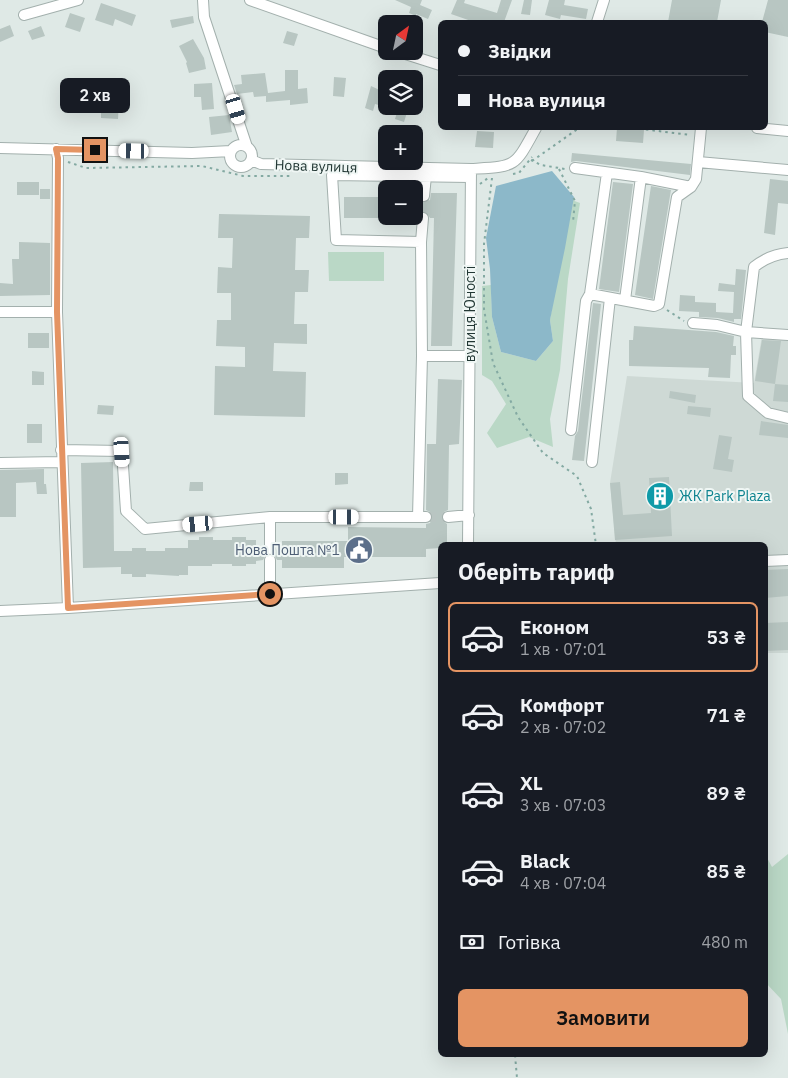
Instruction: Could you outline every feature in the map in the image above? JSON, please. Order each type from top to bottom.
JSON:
[{"type":"street","points":[[24,14],[78,0]]},
{"type":"street","points":[[203,0],[204,17],[247,146],[252,153],[251,160],[246,166],[238,167],[230,159],[230,151]]},
{"type":"street","points":[[250,0],[378,45]]},
{"type":"street","points":[[598,20],[604,0]]},
{"type":"street","points":[[423,60],[438,64]]},
{"type":"street","points":[[768,129],[788,131]]},
{"type":"street","points":[[421,242],[336,240],[332,175],[426,176],[470,173],[506,167],[528,159],[535,130]]},
{"type":"street","points":[[590,294],[654,306],[659,304],[677,197],[691,187],[696,179],[701,132]]},
{"type":"street","points":[[0,148],[57,154],[192,153],[230,151],[236,146],[247,146]]},
{"type":"street","points":[[57,154],[57,312],[68,608]]},
{"type":"street","name":"Нова вулиця","points":[[251,160],[262,164],[470,173]]},
{"type":"street","points":[[698,162],[788,170]]},
{"type":"street","points":[[571,169],[641,177],[691,187]]},
{"type":"street","name":"вулиця Юності","points":[[468,542],[470,173]]},
{"type":"street","points":[[571,430],[586,301],[590,294],[607,173]]},
{"type":"street","points":[[424,196],[426,176]]},
{"type":"street","points":[[625,300],[641,177]]},
{"type":"street","points":[[61,450],[122,452],[126,511],[145,529],[270,517],[422,517],[422,225]]},
{"type":"street","points":[[788,253],[779,254],[762,261],[754,267],[746,332],[748,396],[768,413],[788,418]]},
{"type":"street","points":[[592,462],[610,298]]},
{"type":"street","points":[[0,312],[57,312]]},
{"type":"street","points":[[693,322],[717,325],[746,332],[788,335]]},
{"type":"street","points":[[422,356],[470,356]]},
{"type":"street","points":[[0,463],[62,462]]},
{"type":"street","points":[[448,517],[469,515]]},
{"type":"street","points":[[270,517],[270,549]]},
{"type":"street","points":[[270,560],[270,594]]},
{"type":"street","points":[[768,561],[788,560]]},
{"type":"street","points":[[0,611],[438,583]]},
{"type":"path","points":[[528,159],[577,130]]},
{"type":"path","points":[[667,130],[701,132]]},
{"type":"path","points":[[510,174],[520,173],[534,152]]},
{"type":"path","points":[[57,154],[86,168],[202,166],[243,176],[292,176]]},
{"type":"path","points":[[528,159],[541,165],[559,169],[571,169]]},
{"type":"path","points":[[559,169],[575,201],[573,222]]},
{"type":"path","points":[[478,186],[492,178],[484,244],[484,309],[492,363],[518,417],[543,453],[578,476],[591,509],[596,542]]},
{"type":"path","points":[[659,304],[682,321],[693,322]]},
{"type":"path","points":[[515,1057],[518,1078]]},
{"type":"shaded area","points":[[763,330],[788,332],[788,653],[768,653],[768,542],[616,542],[610,483],[627,376],[754,383]]},
{"type":"green space","points":[[569,199],[580,203],[568,279],[560,370],[550,419],[553,447],[529,437],[497,448],[487,433],[506,404],[492,381],[482,375],[482,286],[491,285],[492,317],[501,352],[536,361],[553,341],[550,320]]},
{"type":"green space","points":[[328,252],[384,252],[384,281],[329,281]]},
{"type":"green space","points":[[788,854],[788,1034],[781,999],[768,985],[768,860],[772,867]]},
{"type":"water","points":[[552,171],[574,197],[550,320],[553,341],[536,361],[501,352],[492,317],[490,269],[486,238],[496,186]]},
{"type":"building","points":[[395,0],[422,0],[420,5],[432,10],[428,19],[423,15],[409,13],[411,7]]},
{"type":"building","points":[[457,0],[465,0],[464,3],[497,13],[501,0],[512,0],[505,20],[468,20],[451,14]]},
{"type":"building","points":[[524,0],[532,0],[530,15],[521,14]]},
{"type":"building","points":[[549,0],[565,0],[564,5],[588,9],[586,19],[561,15],[560,19],[545,15]]},
{"type":"building","points":[[672,0],[721,0],[717,20],[668,20]]},
{"type":"building","points":[[768,0],[788,0],[788,37],[768,33],[768,20],[763,20]]},
{"type":"building","points":[[101,3],[136,15],[132,26],[115,19],[113,26],[95,20]]},
{"type":"building","points":[[70,13],[85,18],[80,32],[65,27]]},
{"type":"building","points":[[193,16],[194,23],[172,28],[170,20]]},
{"type":"building","points":[[10,25],[14,36],[0,42],[0,29]]},
{"type":"building","points":[[41,26],[45,36],[32,40],[28,31]]},
{"type":"building","points":[[287,31],[298,34],[294,46],[283,43]]},
{"type":"building","points":[[193,39],[204,58],[206,69],[189,73],[187,62],[179,46]]},
{"type":"building","points":[[285,70],[298,70],[298,89],[307,88],[308,103],[290,105],[290,100],[266,102],[266,96],[254,97],[253,92],[237,94],[234,85],[242,84],[241,75],[265,73],[268,93],[285,91]]},
{"type":"building","points":[[334,77],[346,78],[344,97],[333,96]]},
{"type":"building","points":[[212,83],[214,109],[202,110],[201,97],[194,97],[194,84]]},
{"type":"building","points":[[371,86],[378,89],[378,105],[375,104],[373,111],[365,108]]},
{"type":"building","points":[[112,101],[119,101],[118,119],[101,118],[101,109],[111,109]]},
{"type":"building","points":[[229,115],[232,132],[211,135],[209,117]]},
{"type":"building","points":[[396,115],[406,115],[404,122],[395,119]]},
{"type":"building","points":[[617,130],[644,130],[643,143],[616,141]]},
{"type":"building","points":[[477,131],[494,132],[493,148],[475,147]]},
{"type":"building","points":[[572,153],[691,164],[690,175],[576,161],[571,162]]},
{"type":"building","points":[[770,179],[788,181],[788,204],[778,203],[775,235],[764,233]]},
{"type":"building","points":[[17,182],[39,182],[39,195],[17,195]]},
{"type":"building","points":[[613,182],[633,184],[619,292],[599,289]]},
{"type":"building","points":[[651,186],[671,190],[653,299],[635,295]]},
{"type":"building","points":[[40,189],[50,189],[50,199],[40,199]]},
{"type":"building","points":[[431,193],[457,193],[452,346],[431,346],[434,218],[430,218],[423,211],[423,202],[430,200]]},
{"type":"building","points":[[344,197],[378,197],[378,218],[344,218]]},
{"type":"building","points":[[219,214],[310,216],[309,238],[296,238],[295,270],[309,270],[308,292],[295,292],[294,324],[307,324],[307,344],[274,343],[273,371],[306,372],[305,417],[214,415],[215,366],[245,367],[245,347],[216,346],[217,320],[231,320],[231,293],[217,293],[218,267],[232,268],[233,238],[218,238]]},
{"type":"building","points":[[19,242],[50,243],[50,295],[0,296],[0,283],[13,284],[12,259],[19,259]]},
{"type":"building","points":[[736,269],[746,270],[741,319],[734,319],[734,322],[718,318],[699,317],[699,312],[679,311],[680,295],[695,296],[695,302],[716,303],[716,312],[733,313],[734,292],[718,291],[719,283],[735,285]]},
{"type":"building","points":[[593,303],[601,304],[584,461],[572,460],[575,436],[578,431]]},
{"type":"building","points":[[634,326],[716,332],[734,336],[733,346],[736,346],[736,355],[731,355],[730,378],[708,377],[709,368],[629,366],[629,340],[633,340]]},
{"type":"building","points":[[28,333],[49,333],[49,348],[28,348]]},
{"type":"building","points":[[762,340],[781,341],[775,384],[755,381]]},
{"type":"building","points":[[32,371],[44,372],[44,385],[32,385]]},
{"type":"building","points":[[438,379],[462,380],[459,444],[449,445],[448,510],[441,517],[447,524],[447,542],[438,542],[438,548],[426,549],[426,557],[344,557],[344,568],[282,568],[282,560],[277,560],[274,554],[277,549],[282,549],[282,541],[348,541],[348,527],[426,528],[426,524],[430,523],[433,517],[432,513],[426,510],[427,444],[436,444]]},
{"type":"building","points":[[775,384],[788,385],[788,402],[773,401]]},
{"type":"building","points":[[670,391],[696,395],[695,403],[669,398]]},
{"type":"building","points":[[98,405],[114,406],[113,415],[97,414]]},
{"type":"building","points":[[688,406],[711,408],[710,417],[687,414]]},
{"type":"building","points":[[761,421],[788,425],[788,438],[759,435]]},
{"type":"building","points":[[27,424],[42,424],[42,443],[27,443]]},
{"type":"building","points":[[719,435],[732,437],[728,459],[734,460],[732,472],[713,469]]},
{"type":"building","points":[[113,462],[114,551],[132,551],[132,548],[146,548],[146,551],[165,551],[165,548],[188,548],[188,540],[199,540],[199,537],[213,537],[213,540],[232,540],[232,537],[246,537],[246,540],[256,540],[256,549],[263,549],[266,554],[263,560],[256,561],[256,564],[246,564],[246,566],[212,564],[212,566],[188,566],[188,575],[179,576],[146,574],[146,577],[132,577],[132,574],[121,574],[121,567],[83,568],[81,463]]},
{"type":"building","points":[[44,469],[44,484],[46,484],[47,494],[37,494],[36,482],[16,483],[16,517],[0,517],[0,470]]},
{"type":"building","points":[[335,473],[348,473],[348,484],[335,485]]},
{"type":"building","name":"ЖК Park Plaza","points":[[669,477],[672,536],[615,540],[610,483],[620,482],[623,515],[651,513],[649,478]]},
{"type":"building","points":[[190,482],[203,482],[203,491],[189,491]]},
{"type":"building","points":[[788,569],[788,596],[768,598],[768,570]]},
{"type":"building","points":[[788,622],[788,650],[768,651],[768,623]]},
{"type":"tunnel","points":[[423,218],[424,196]]},
{"type":"tunnel","points":[[426,517],[448,517]]},
{"type":"place","name":"ЖК Park Plaza","points":[[660,496]]},
{"type":"place","name":"Нова Пошта №1","points":[[359,550]]},
{"type":"route","points":[[95,150],[56,149],[58,158],[57,312],[68,608],[270,594]]}]
